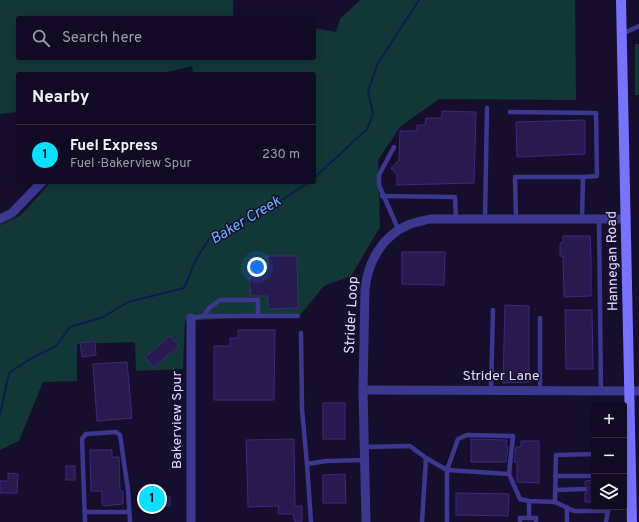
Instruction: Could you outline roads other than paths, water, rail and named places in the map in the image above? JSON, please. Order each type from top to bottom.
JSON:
[{"type":"main road","name":"Hannegan Road","points":[[621,0],[626,219],[635,391],[627,441],[632,522]]},
{"type":"street","points":[[0,219],[12,213],[40,184]]},
{"type":"street","name":"Strider Loop","points":[[366,522],[363,390],[366,274],[380,247],[408,225],[430,219],[626,219]]},
{"type":"street","name":"Bakerview Spur","points":[[191,318],[191,522]]},
{"type":"street","name":"Strider Lane","points":[[363,390],[635,391]]},
{"type":"lane","points":[[622,34],[639,26]]},
{"type":"lane","points":[[485,219],[487,108]]},
{"type":"lane","points":[[510,112],[596,113],[598,176],[515,177],[516,219]]},
{"type":"lane","points":[[394,147],[379,175],[379,185],[382,196],[399,231]]},
{"type":"lane","points":[[582,219],[583,177]]},
{"type":"lane","points":[[382,196],[455,197],[456,219]]},
{"type":"lane","points":[[599,219],[602,391]]},
{"type":"lane","points":[[204,316],[209,308],[220,300],[258,300],[258,316]]},
{"type":"lane","points":[[491,390],[493,310]]},
{"type":"lane","points":[[191,318],[204,316],[298,316]]},
{"type":"lane","points":[[540,318],[540,391]]},
{"type":"lane","points":[[301,333],[302,409],[311,522]]},
{"type":"lane","points":[[85,522],[82,439],[86,434],[116,432],[120,435],[130,522]]},
{"type":"lane","points":[[447,522],[448,470],[458,439],[468,435],[513,436],[509,474],[520,498],[529,501],[556,502],[574,511],[592,510]]},
{"type":"lane","points":[[364,447],[410,446],[426,458],[448,470],[509,474]]},
{"type":"lane","points":[[556,502],[556,455],[591,454]]},
{"type":"lane","points":[[422,522],[426,458]]},
{"type":"lane","points":[[306,464],[364,460]]},
{"type":"lane","points":[[555,476],[591,476]]},
{"type":"lane","points":[[555,490],[585,489]]},
{"type":"lane","points":[[529,501],[529,518]]},
{"type":"lane","points":[[567,507],[567,522]]},
{"type":"lane","points":[[606,522],[609,510]]},
{"type":"lane","points":[[85,512],[129,512]]},
{"type":"lane","points":[[520,522],[520,518],[536,518],[536,522]]},
{"type":"waterway","name":"Baker Creek","points":[[316,176],[367,129],[373,114],[368,91],[378,63],[419,0]]},
{"type":"waterway","name":"Baker Creek","points":[[0,415],[9,373],[30,359],[56,346],[70,327],[103,317],[128,302],[184,288],[197,257],[211,237],[254,218],[306,184]]},
{"type":"place","name":"Fuel Express","points":[[152,499]]}]
